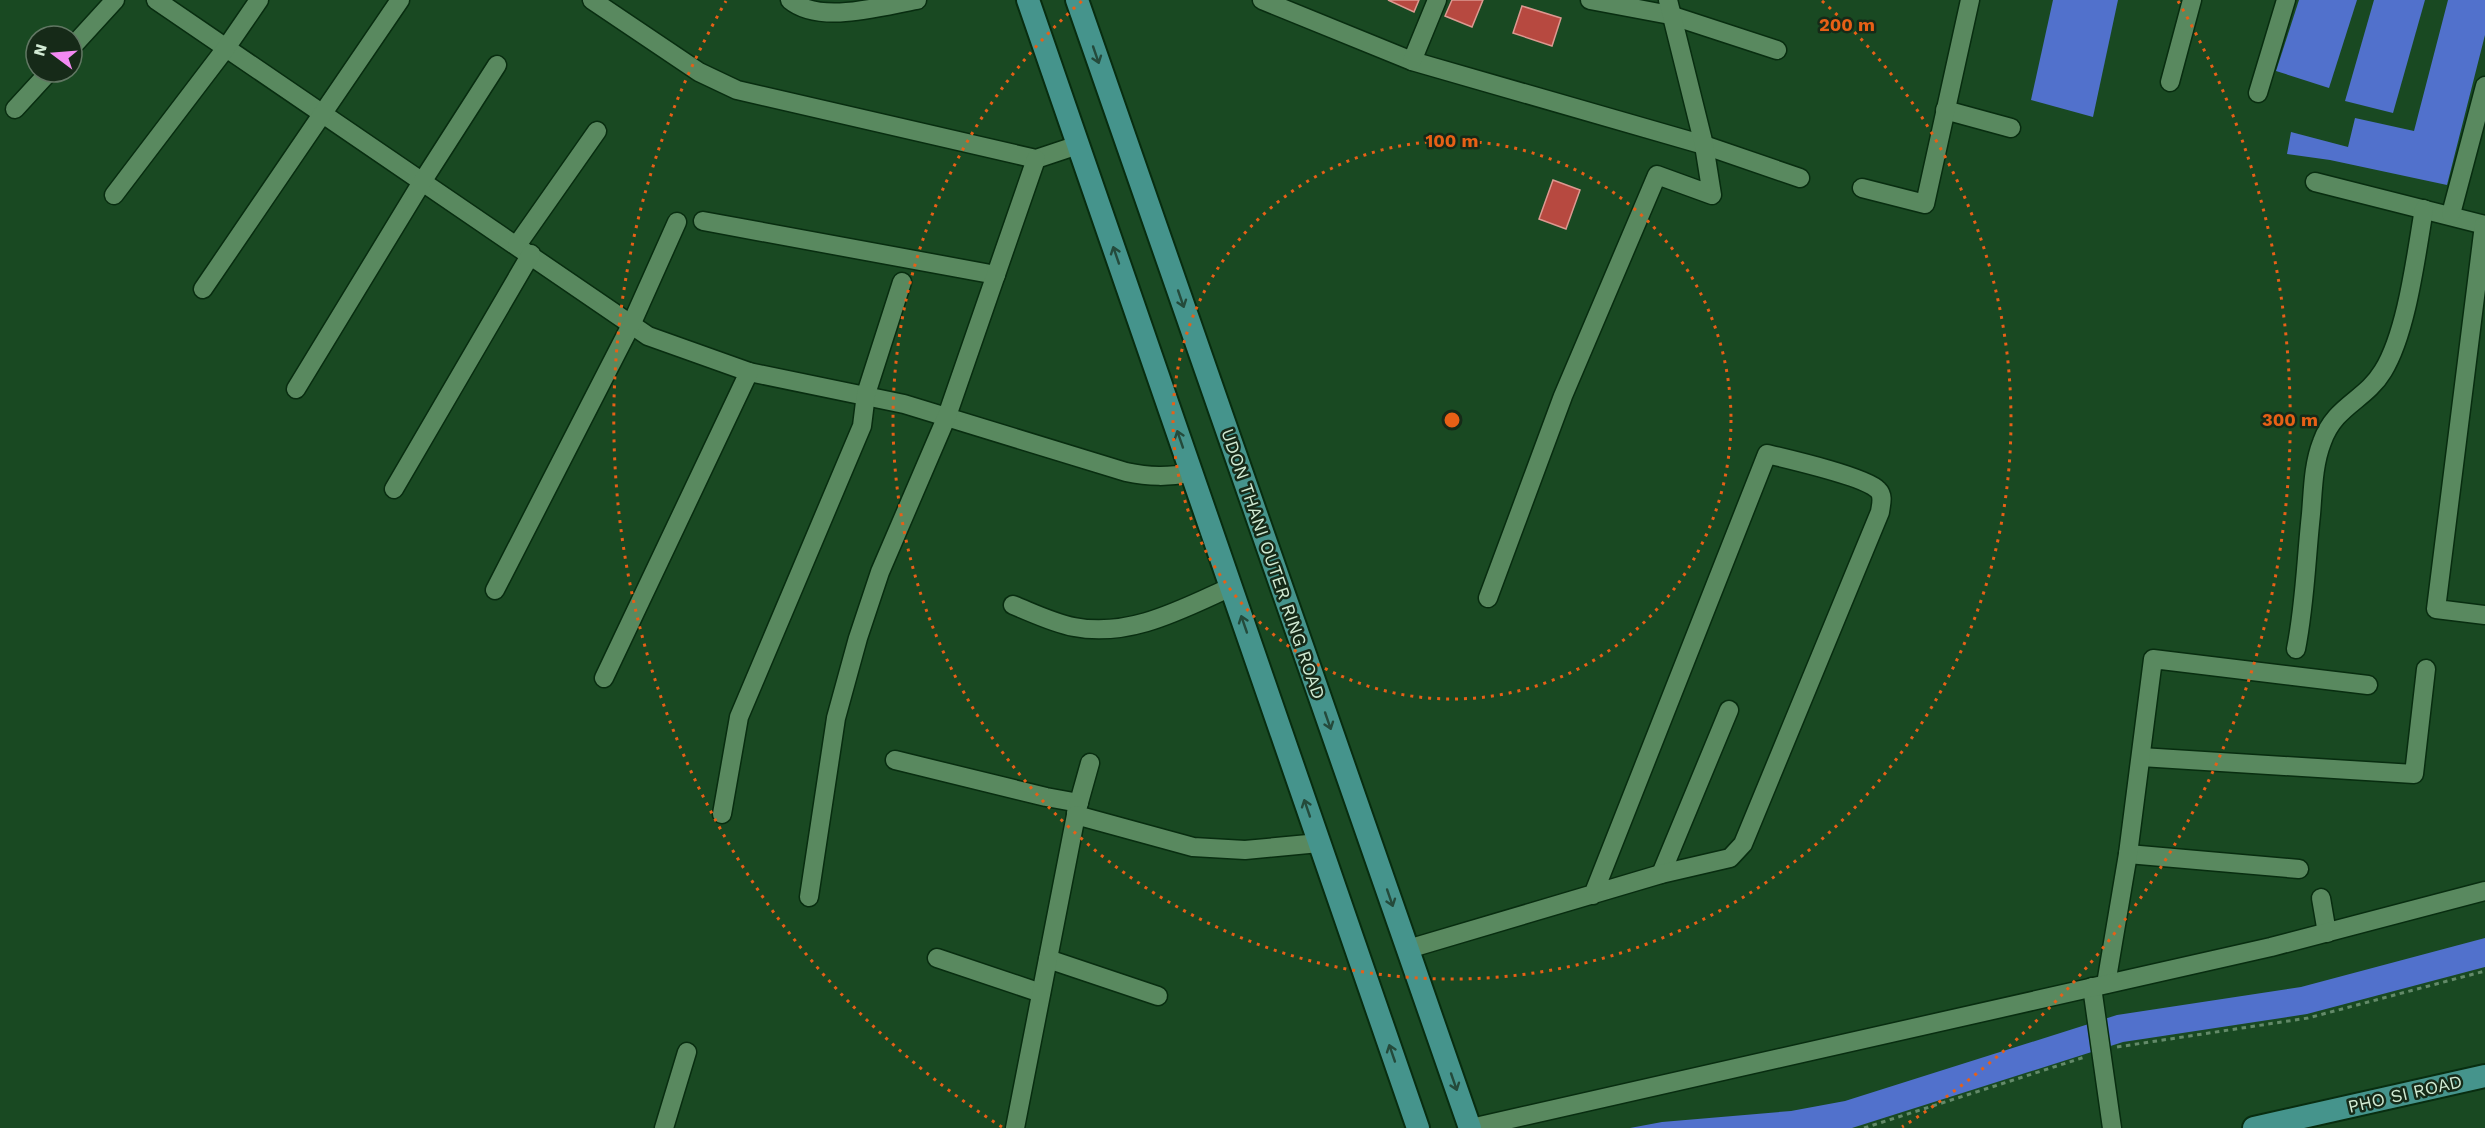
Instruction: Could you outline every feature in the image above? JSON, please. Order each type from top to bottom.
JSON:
[{"type":"main road","points":[[1028,0],[1418,1128]]},
{"type":"main road","name":"UDON THANI OUTER RING ROAD","points":[[1077,0],[1470,1128]]},
{"type":"main road","name":"PHO SI ROAD","points":[[2254,1128],[2485,1076]]},
{"type":"street","points":[[84,34],[115,0]]},
{"type":"street","points":[[156,0],[524,249],[648,336],[749,372],[866,394],[1148,477],[1191,473]]},
{"type":"street","points":[[114,195],[226,48],[259,0]]},
{"type":"street","points":[[203,289],[400,0]]},
{"type":"street","points":[[592,0],[699,72],[737,90],[1035,159],[1078,145]]},
{"type":"street","points":[[790,0],[798,6],[818,13],[917,0]]},
{"type":"street","points":[[1262,0],[1412,61],[1704,145],[1800,178]]},
{"type":"street","points":[[1412,61],[1437,0]]},
{"type":"street","points":[[1590,0],[1669,8],[1778,50]]},
{"type":"street","points":[[1863,188],[1925,204],[1970,0]]},
{"type":"street","points":[[2170,82],[2192,0]]},
{"type":"street","points":[[2258,93],[2286,0]]},
{"type":"street","points":[[1488,598],[1563,396],[1657,175],[1712,195],[1704,145],[1669,8]]},
{"type":"street","points":[[296,389],[422,182],[497,65]]},
{"type":"street","points":[[15,109],[38,84]]},
{"type":"street","points":[[2451,214],[2485,86]]},
{"type":"street","points":[[1945,110],[2011,128]]},
{"type":"street","points":[[394,489],[524,249],[597,131]]},
{"type":"street","points":[[809,897],[836,718],[858,638],[880,572],[947,416],[1035,159]]},
{"type":"street","points":[[2315,182],[2451,214],[2484,225],[2436,609],[2485,615]]},
{"type":"street","points":[[2296,649],[2304,602],[2314,479],[2321,444],[2330,424],[2344,407],[2366,390],[2383,371],[2403,318],[2424,209]]},
{"type":"street","points":[[703,221],[996,275]]},
{"type":"street","points":[[495,590],[630,325],[677,222]]},
{"type":"street","points":[[722,814],[739,717],[862,426],[866,394],[902,282]]},
{"type":"street","points":[[604,678],[749,372]]},
{"type":"street","points":[[1407,949],[1593,895],[1662,874],[1730,858],[1743,844],[1880,512],[1882,496],[1872,485],[1767,454],[1593,895]]},
{"type":"street","points":[[1013,605],[1074,627],[1103,630],[1151,623],[1231,587]]},
{"type":"street","points":[[2112,1128],[2096,1017],[2099,986],[2128,854],[2153,659],[2368,685]]},
{"type":"street","points":[[2141,757],[2414,774],[2426,669]]},
{"type":"street","points":[[1662,874],[1729,710]]},
{"type":"street","points":[[895,760],[1046,797],[1194,847],[1245,850],[1319,843]]},
{"type":"street","points":[[1015,1128],[1077,809],[1090,763]]},
{"type":"street","points":[[2128,854],[2299,869]]},
{"type":"street","points":[[1470,1128],[2327,933],[2485,891]]},
{"type":"street","points":[[2321,898],[2327,933]]},
{"type":"street","points":[[937,958],[1041,993]]},
{"type":"street","points":[[1048,959],[1158,996]]},
{"type":"street","points":[[664,1128],[687,1052]]},
{"type":"path","points":[[1864,1128],[2124,1045],[2308,1018],[2485,970]]},
{"type":"water","points":[[2053,0],[2118,0],[2093,117],[2031,100]]},
{"type":"water","points":[[2299,0],[2357,0],[2329,88],[2276,71]]},
{"type":"water","points":[[2374,0],[2425,0],[2393,113],[2345,101]]},
{"type":"water","points":[[2448,0],[2485,0],[2485,35],[2447,185],[2330,160],[2287,154],[2291,132],[2348,147],[2355,118],[2414,131]]},
{"type":"water","points":[[2485,938],[2485,967],[2307,1014],[2123,1042],[1852,1128],[1630,1128],[1662,1122],[1791,1111],[1845,1101],[2117,1015],[2301,987]]},
{"type":"building","points":[[1388,0],[1419,0],[1414,12]]},
{"type":"building","points":[[1452,0],[1483,0],[1472,27],[1445,16]]},
{"type":"building","points":[[1522,6],[1561,18],[1552,46],[1513,33]]},
{"type":"building","points":[[1553,180],[1580,190],[1566,229],[1539,219]]}]
